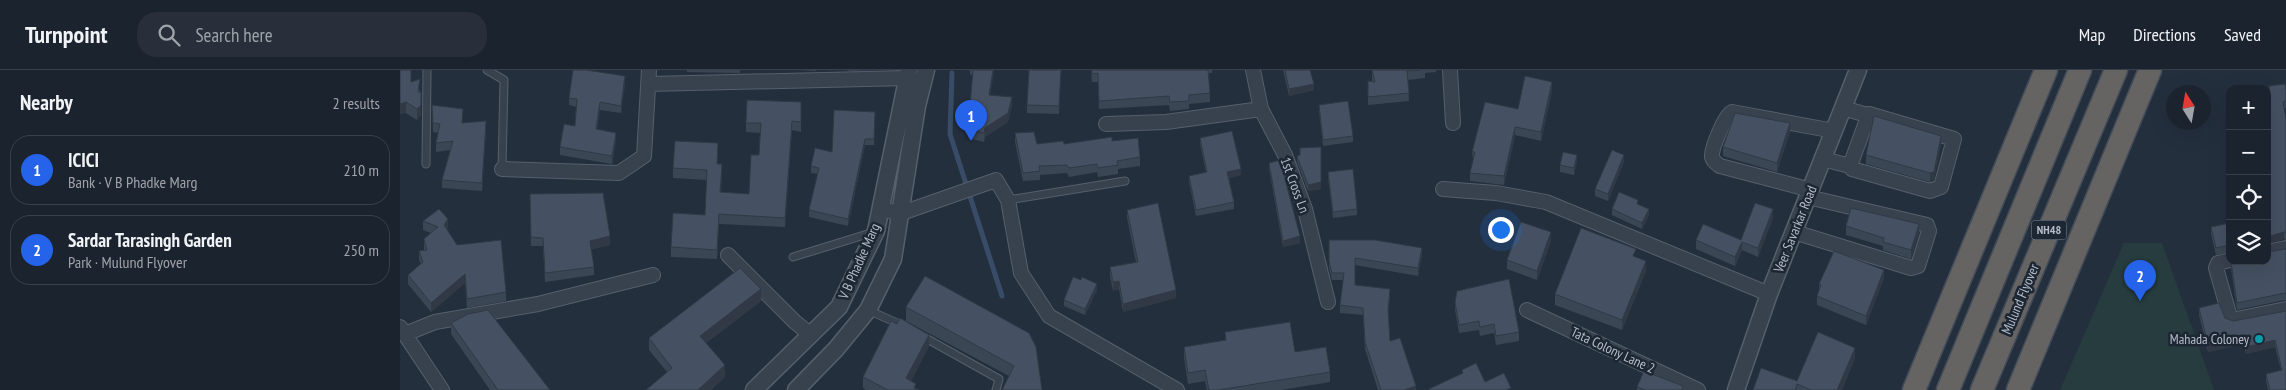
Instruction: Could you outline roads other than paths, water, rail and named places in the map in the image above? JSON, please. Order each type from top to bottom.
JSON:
[{"type":"highway","points":[[1914,390],[2046,70]]},
{"type":"highway","name":"NH48","points":[[1948,390],[2080,70]]},
{"type":"highway","name":"Mulund Flyover","points":[[1982,390],[2116,70]]},
{"type":"highway","points":[[2018,390],[2150,70]]},
{"type":"street","points":[[502,169],[619,173],[644,156],[649,70]]},
{"type":"street","name":"1st Cross Ln","points":[[1253,70],[1261,109],[1284,155],[1304,209],[1328,302]]},
{"type":"street","points":[[1450,70],[1453,123]]},
{"type":"street","name":"Veer Savarkar Road","points":[[1736,390],[1769,294],[1858,70]]},
{"type":"street","points":[[649,84],[916,75]]},
{"type":"street","name":"V B Phadke Marg","points":[[754,390],[838,307],[876,231],[916,75]]},
{"type":"street","name":"V B Phadke Marg","points":[[796,390],[836,348],[868,310],[894,259],[899,214],[917,106],[916,75]]},
{"type":"street","points":[[1823,158],[1850,166],[1855,172],[1930,191],[1941,187],[1954,139],[1842,108]]},
{"type":"street","points":[[1106,124],[1166,122],[1261,109]]},
{"type":"street","points":[[1794,232],[1911,268],[1918,266],[1929,231],[1927,225],[1809,193],[1720,166],[1714,161],[1712,151],[1727,116],[1732,112],[1834,131]]},
{"type":"street","points":[[1850,166],[1867,115]]},
{"type":"street","points":[[881,208],[899,214],[986,186],[996,180],[1008,200],[1021,273],[1049,316],[1177,390]]},
{"type":"street","points":[[1443,189],[1496,193],[1546,202],[1769,294]]},
{"type":"street","points":[[2271,251],[2286,248]]},
{"type":"street","points":[[728,256],[811,334]]},
{"type":"street","points":[[2226,261],[2218,263],[2216,268],[2232,320],[2286,309]]},
{"type":"street","points":[[442,390],[402,330],[435,322],[538,304],[653,275]]},
{"type":"street","name":"Tata Colony Lane 2","points":[[1527,310],[1698,390]]},
{"type":"lane","points":[[426,164],[427,70]]},
{"type":"lane","points":[[487,70],[504,80],[502,169]]},
{"type":"lane","points":[[1008,200],[1124,181]]},
{"type":"lane","points":[[793,257],[876,231]]},
{"type":"lane","points":[[868,310],[910,329]]},
{"type":"lane","points":[[918,334],[999,379],[996,390]]},
{"type":"waterway","points":[[952,73],[950,134],[1002,296]]},
{"type":"place","name":"ICICI","points":[[971,141]]},
{"type":"place","name":"Sardar Tarasingh Garden","points":[[2140,301]]},
{"type":"place","name":"Mahada Coloney","points":[[2259,339]]}]
